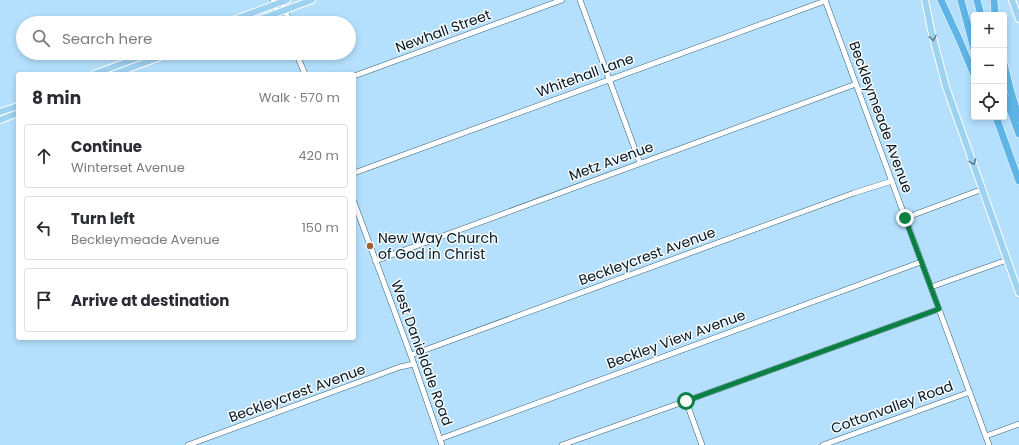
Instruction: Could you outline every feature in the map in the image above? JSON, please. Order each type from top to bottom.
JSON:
[{"type":"highway","points":[[941,0],[971,68]]},
{"type":"highway","points":[[961,0],[974,48]]},
{"type":"highway","points":[[977,0],[980,12]]},
{"type":"highway","points":[[994,0],[996,12]]},
{"type":"highway","points":[[1007,75],[1019,119]]},
{"type":"highway","points":[[1007,101],[1019,134]]},
{"type":"highway","points":[[992,120],[1015,170]]},
{"type":"highway","points":[[997,120],[1019,181]]},
{"type":"main road","points":[[269,16],[312,0]]},
{"type":"main road","points":[[925,0],[932,36],[946,87],[1019,293]]},
{"type":"main road","points":[[1012,0],[1019,19]]},
{"type":"main road","points":[[241,16],[274,2],[284,1]]},
{"type":"main road","points":[[99,72],[132,60]]},
{"type":"main road","points":[[119,72],[152,60]]},
{"type":"main road","points":[[0,112],[16,107]]},
{"type":"main road","points":[[0,119],[16,114]]},
{"type":"street","name":"Newhall Street","points":[[356,75],[562,0]]},
{"type":"street","points":[[580,0],[640,163]]},
{"type":"street","points":[[284,1],[287,16]]},
{"type":"street","name":"Whitehall Lane","points":[[356,172],[825,1]]},
{"type":"street","name":"Beckleymeade Avenue","points":[[825,1],[989,445]]},
{"type":"street","points":[[274,2],[278,16]]},
{"type":"street","points":[[299,60],[304,72]]},
{"type":"street","name":"Metz Avenue","points":[[375,261],[856,84]]},
{"type":"street","name":"Beckleycrest Avenue","points":[[411,355],[854,193],[892,181]]},
{"type":"street","points":[[905,218],[983,189]]},
{"type":"street","name":"West Danieldale Road","points":[[356,208],[411,355],[442,445]]},
{"type":"street","points":[[931,287],[1007,260]]},
{"type":"street","name":"Beckley View Avenue","points":[[440,438],[921,262]]},
{"type":"street","points":[[562,445],[939,309]]},
{"type":"street","name":"Beckleycrest Avenue","points":[[188,445],[400,367],[414,364]]},
{"type":"street","name":"Cottonvalley Road","points":[[823,445],[970,392]]},
{"type":"street","points":[[686,401],[702,445]]},
{"type":"street","points":[[986,436],[1019,424]]},
{"type":"place","name":"New Way Church of God in Christ","points":[[370,246]]},
{"type":"route","points":[[686,401],[939,309],[905,218]]}]
